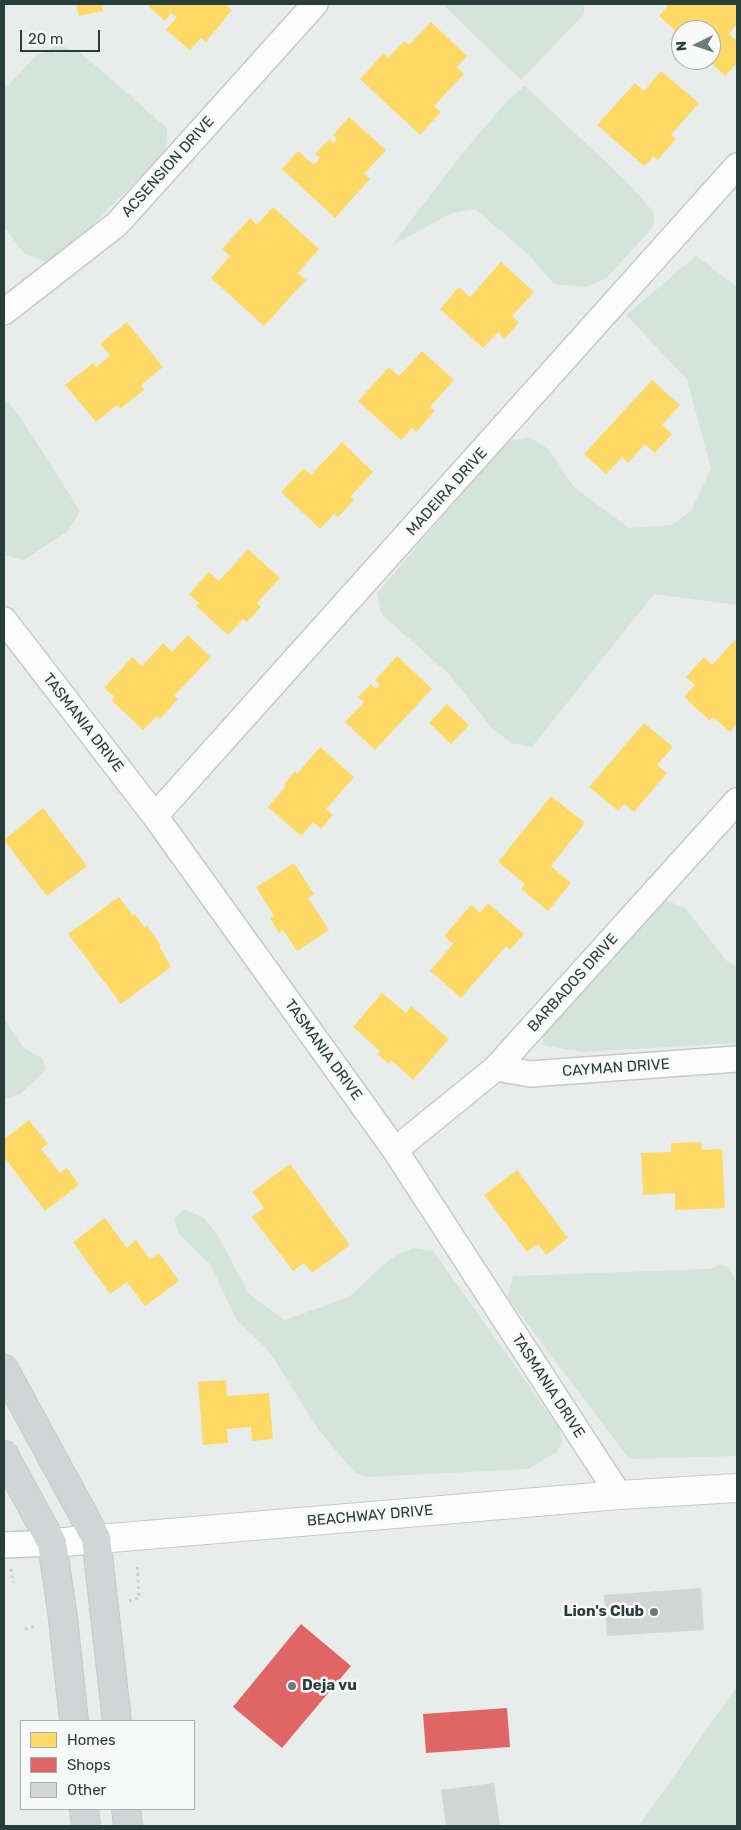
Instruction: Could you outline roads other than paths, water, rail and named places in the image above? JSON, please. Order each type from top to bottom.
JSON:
[{"type":"main road","points":[[4,1369],[96,1538],[117,1720]]},
{"type":"main road","points":[[4,1455],[52,1543],[63,1618],[74,1720]]},
{"type":"main road","points":[[84,1810],[86,1826]]},
{"type":"main road","points":[[126,1810],[128,1826]]},
{"type":"street","name":"ACSENSION DRIVE","points":[[4,312],[117,224],[315,4]]},
{"type":"street","name":"MADEIRA DRIVE","points":[[155,816],[737,166]]},
{"type":"street","name":"TASMANIA DRIVE","points":[[4,620],[155,816],[395,1150],[619,1495]]},
{"type":"street","name":"BARBADOS DRIVE","points":[[395,1150],[496,1068],[737,800]]},
{"type":"street","name":"CAYMAN DRIVE","points":[[496,1068],[530,1074],[737,1059]]},
{"type":"street","name":"BEACHWAY DRIVE","points":[[4,1545],[52,1543],[619,1495],[737,1488]]},
{"type":"place","name":"Lion's Club","points":[[654,1612]]},
{"type":"place","name":"Deja vu","points":[[292,1686]]}]
